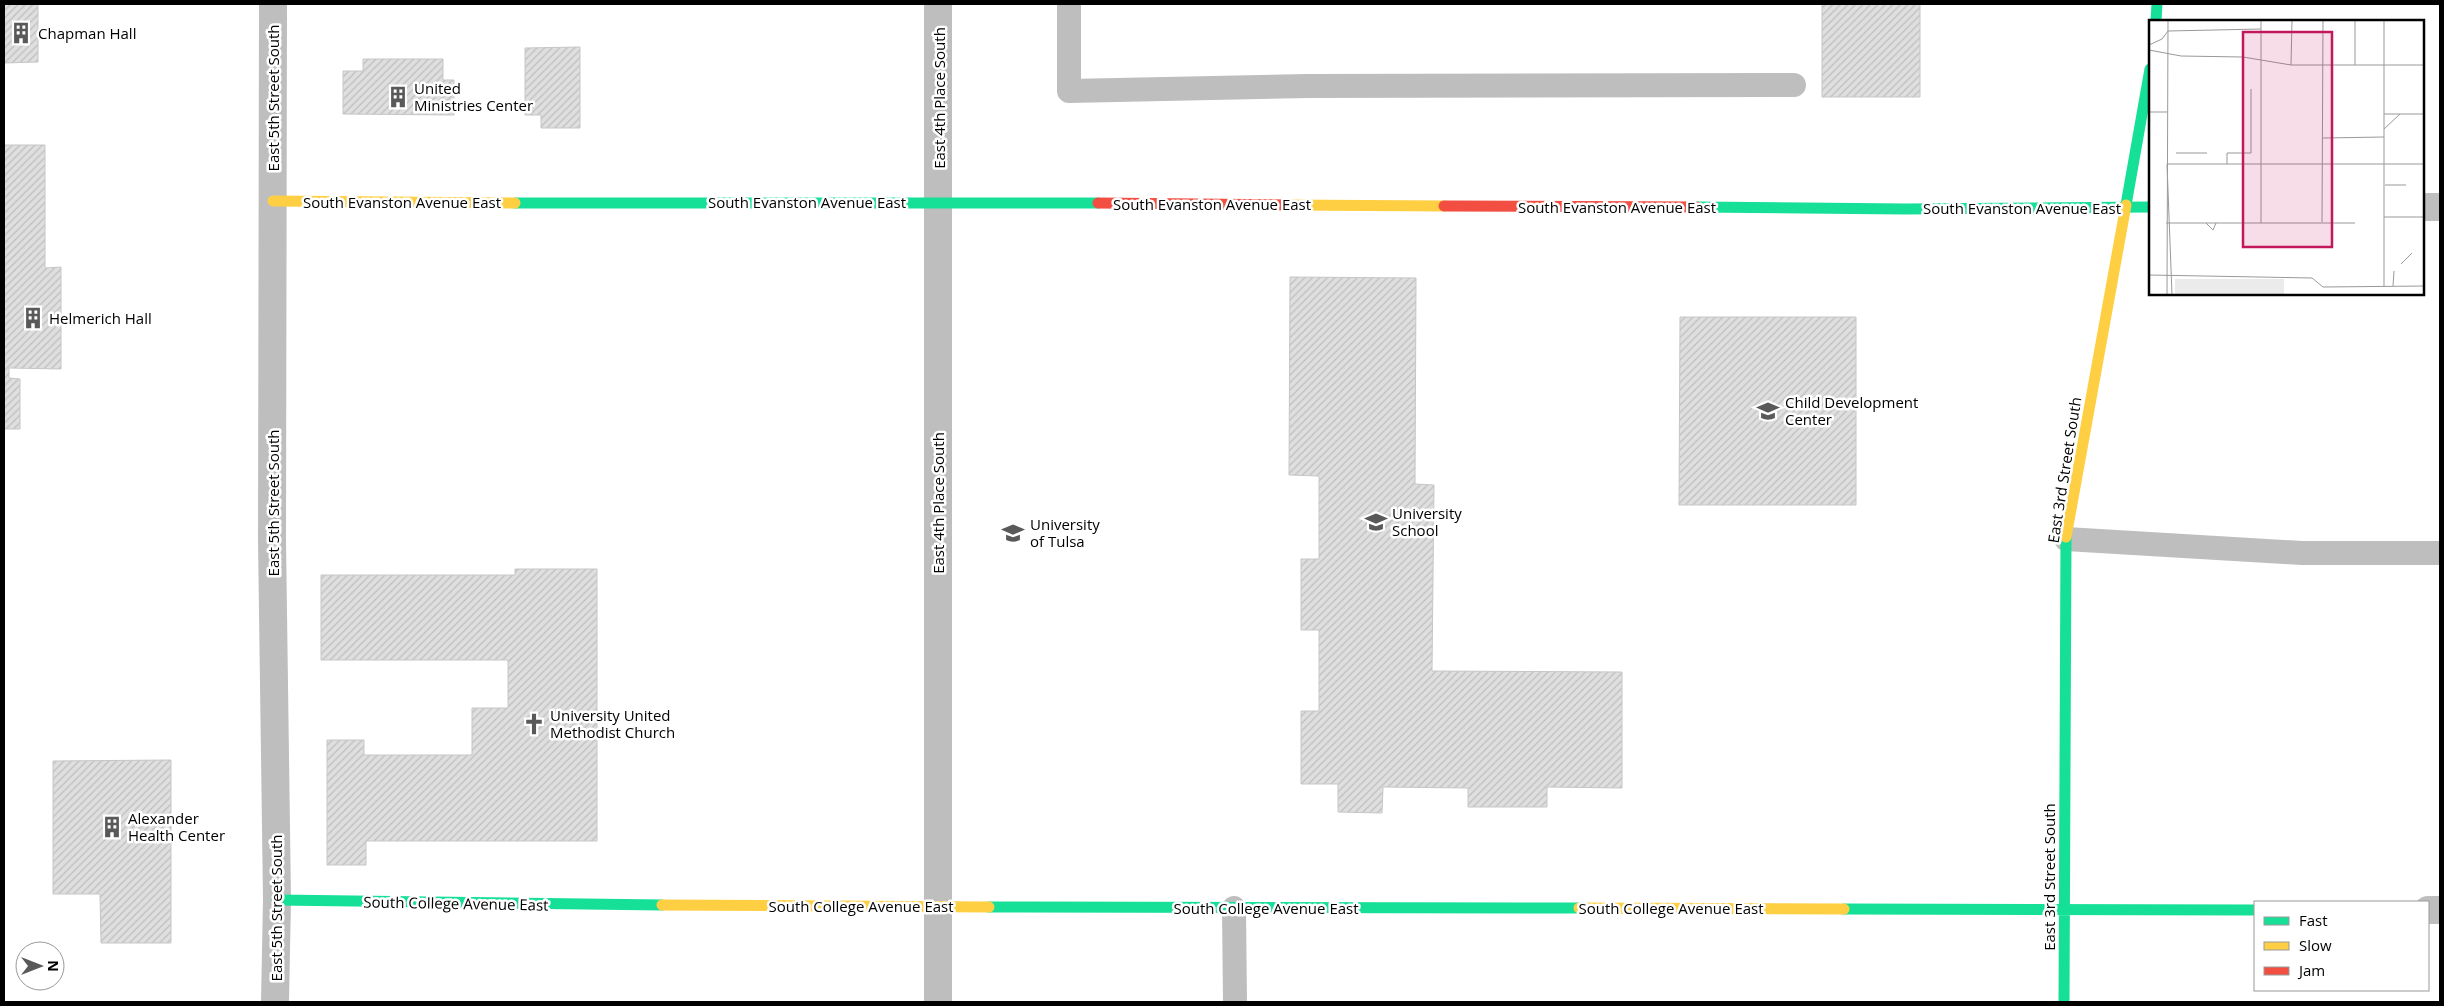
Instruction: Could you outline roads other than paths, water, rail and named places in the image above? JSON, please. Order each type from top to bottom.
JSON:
[{"type":"street","name":"East 5th Street South","points":[[273,4],[272,540],[277,900],[275,1002]]},
{"type":"street","name":"East 4th Place South","points":[[938,4],[940,202],[938,1002]]},
{"type":"street","points":[[2156,20],[2157,4]]},
{"type":"street","name":"East 3rd Street South","points":[[2064,1002],[2066,540],[2078,465],[2127,207],[2149,75]]},
{"type":"street","name":"South Evanston Avenue East","points":[[273,201],[572,203],[940,202],[1895,208],[2149,207]]},
{"type":"street","points":[[2424,207],[2440,207]]},
{"type":"street","name":"South College Avenue East","points":[[277,900],[1234,908],[2254,910]]},
{"type":"lane","points":[[1069,4],[1069,90],[1308,86],[1794,86]]},
{"type":"lane","points":[[2066,540],[2302,553],[2440,553]]},
{"type":"lane","points":[[1234,908],[1235,1002]]},
{"type":"place","name":"Chapman Hall","points":[[21,33]]},
{"type":"place","name":"United Ministries Center","points":[[398,97]]},
{"type":"place","name":"Helmerich Hall","points":[[33,318]]},
{"type":"place","name":"Child Development Center","points":[[1768,411]]},
{"type":"place","name":"University School","points":[[1376,522]]},
{"type":"place","name":"University of Tulsa","points":[[1013,533]]},
{"type":"place","name":"University United Methodist Church","points":[[534,724]]},
{"type":"place","name":"Alexander Health Center","points":[[112,827]]}]
